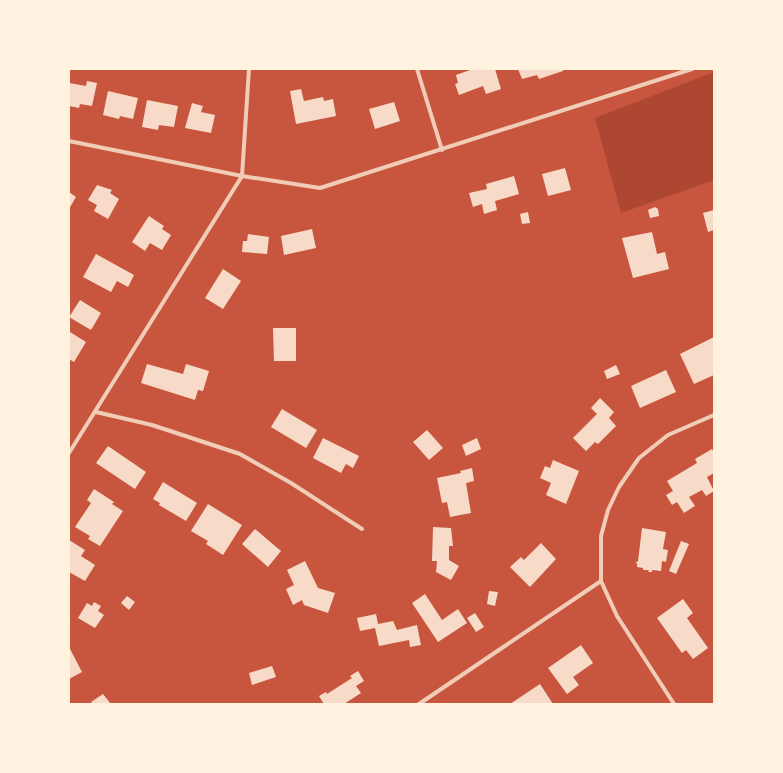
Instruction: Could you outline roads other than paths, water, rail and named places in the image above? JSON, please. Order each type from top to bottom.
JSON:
[{"type":"street","points":[[69,453],[242,176],[249,69]]},
{"type":"street","points":[[417,69],[442,150]]},
{"type":"street","points":[[69,141],[242,176],[320,188],[692,69]]},
{"type":"street","points":[[96,412],[152,424],[240,454],[291,483],[362,529]]},
{"type":"street","points":[[674,704],[618,616],[601,581],[601,536],[608,510],[619,487],[640,458],[668,435],[714,415]]},
{"type":"street","points":[[419,704],[601,581]]}]
